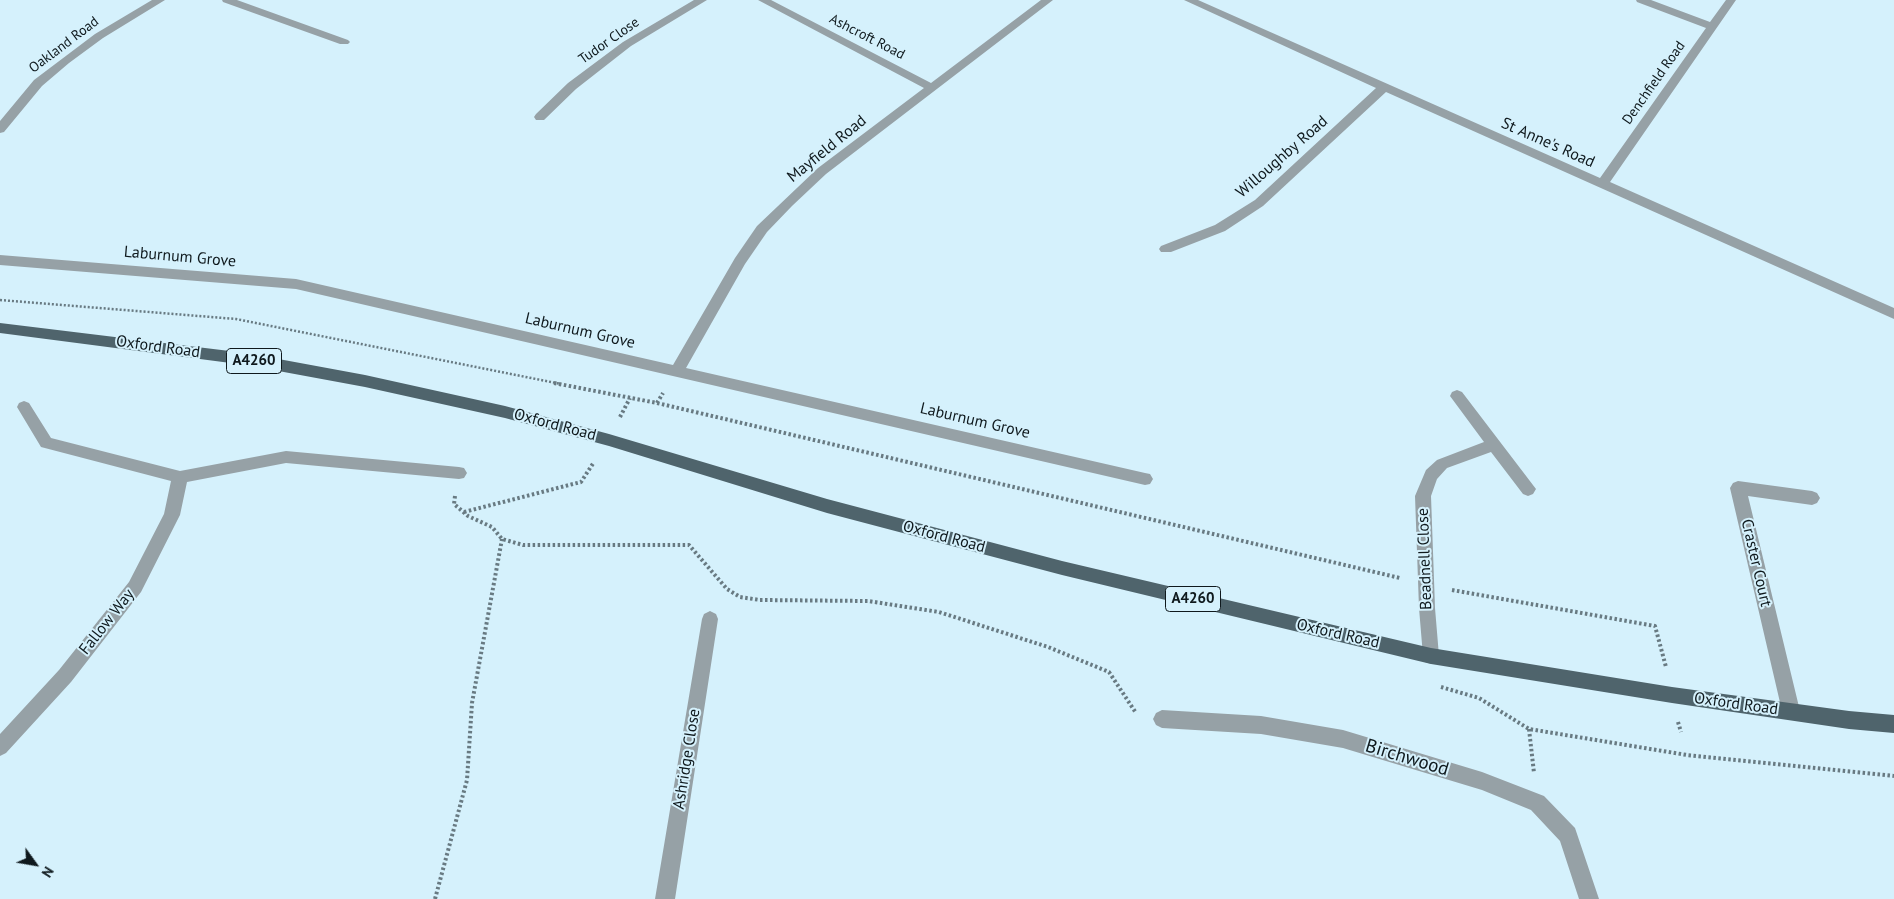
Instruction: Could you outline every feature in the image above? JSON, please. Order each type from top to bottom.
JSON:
[{"type":"main road","name":"Oxford Road","points":[[0,328],[187,351],[365,381],[505,412],[608,440],[827,506],[1005,553],[1431,656],[1605,685],[1848,720],[1894,724]]},
{"type":"street","name":"Oakland Road","points":[[0,129],[38,83],[65,61],[99,36],[160,0]]},
{"type":"street","points":[[227,0],[344,42]]},
{"type":"street","name":"Tudor Close","points":[[540,117],[572,86],[627,44],[702,0]]},
{"type":"street","name":"Ashcroft Road","points":[[763,0],[932,88]]},
{"type":"street","name":"Mayfield Road","points":[[677,371],[740,261],[762,229],[822,170],[1048,0]]},
{"type":"street","name":"St Anne's Road","points":[[1188,0],[1894,314]]},
{"type":"street","points":[[1641,0],[1712,27]]},
{"type":"street","name":"Denchfield Road","points":[[1602,184],[1732,0]]},
{"type":"street","name":"Willoughby Road","points":[[1166,249],[1220,228],[1259,203],[1383,88]]},
{"type":"street","name":"Laburnum Grove","points":[[0,260],[296,284],[1145,479]]},
{"type":"street","points":[[1457,396],[1528,489]]},
{"type":"street","points":[[24,406],[46,443],[180,477],[286,457],[459,473]]},
{"type":"street","name":"Beadnell Close","points":[[1431,656],[1423,496],[1431,475],[1442,464],[1494,445]]},
{"type":"street","name":"Fallow Way","points":[[0,746],[64,676],[135,587],[172,515],[180,477]]},
{"type":"street","name":"Craster Court","points":[[1791,711],[1738,488],[1812,498]]},
{"type":"street","name":"Ashridge Close","points":[[665,899],[710,619]]},
{"type":"street","name":"Birchwood","points":[[1162,719],[1261,725],[1343,739],[1482,781],[1537,803],[1568,835],[1590,899]]},
{"type":"path","points":[[0,300],[246,320],[657,403],[1426,584],[1655,626]]},
{"type":"path","points":[[464,512],[581,482],[608,440]]},
{"type":"path","points":[[459,473],[454,504],[464,512],[492,527],[502,539],[523,545],[689,545],[727,588],[740,597],[760,600],[868,601],[939,612],[1048,647],[1109,672],[1134,712],[1162,719]]},
{"type":"path","points":[[435,899],[467,780],[472,703],[502,539]]},
{"type":"path","points":[[1431,656],[1434,686],[1479,698],[1529,729],[1687,755],[1894,776]]},
{"type":"path","points":[[1529,729],[1537,803]]}]
